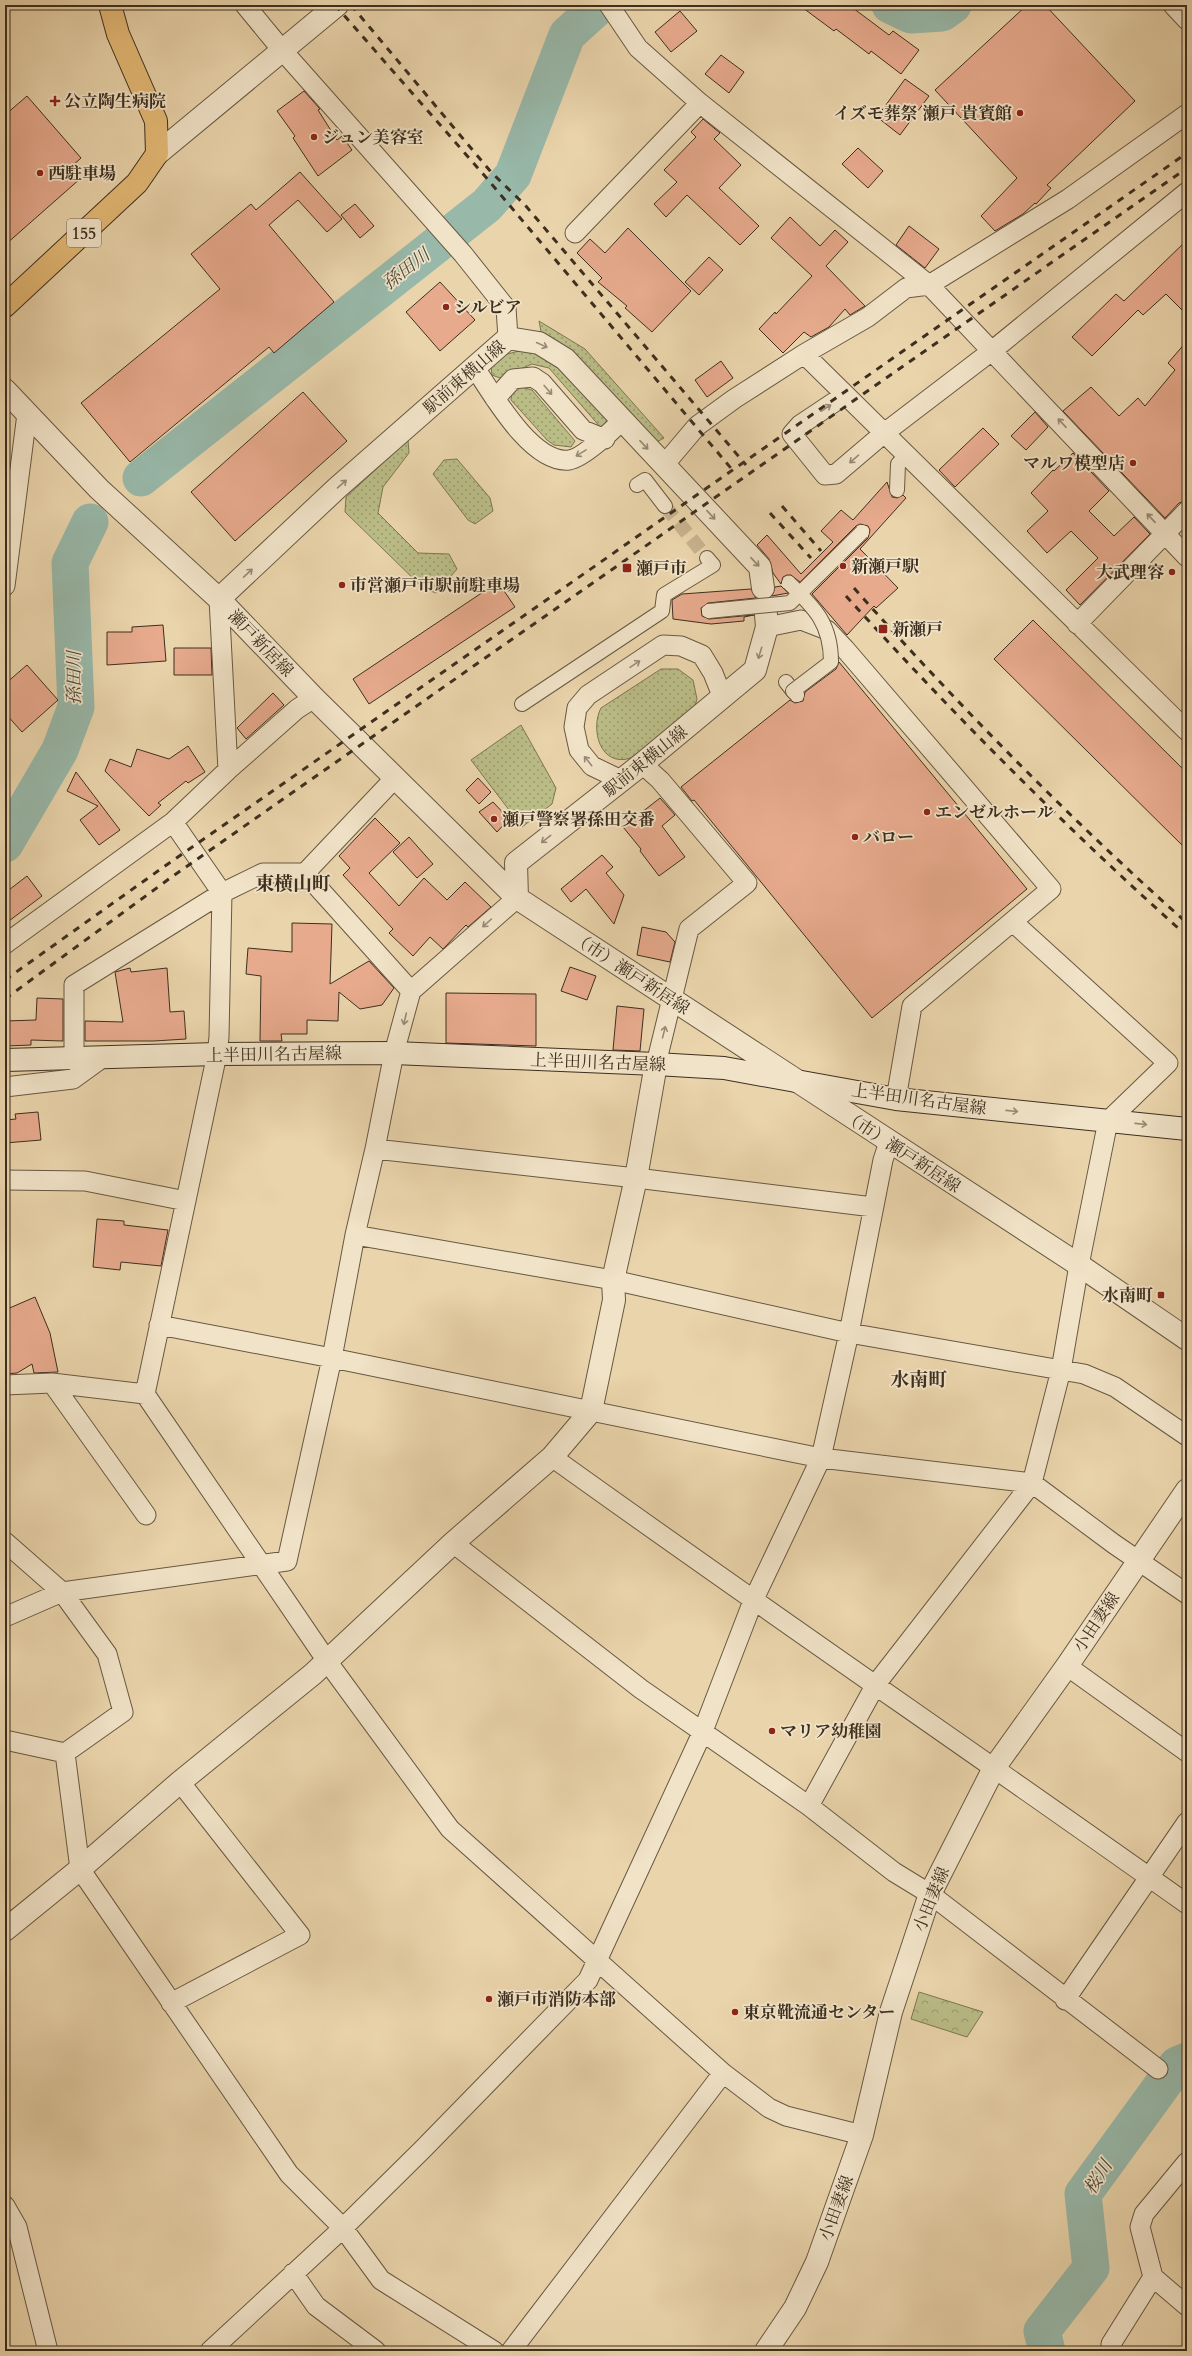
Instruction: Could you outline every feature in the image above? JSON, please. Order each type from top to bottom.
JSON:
[{"type":"highway","points":[[110,5],[118,34],[156,121],[157,154]]},
{"type":"highway","name":"155","points":[[5,306],[137,183],[157,154]]},
{"type":"street","points":[[245,5],[282,50],[463,254],[506,308],[508,338]]},
{"type":"street","points":[[157,154],[337,5]]},
{"type":"street","points":[[1173,5],[1187,20]]},
{"type":"street","points":[[611,9],[638,48],[700,103],[930,285],[1187,557]]},
{"type":"street","points":[[575,233],[700,103]]},
{"type":"street","points":[[664,465],[697,426],[707,417],[804,354],[868,317],[906,288],[930,285],[1068,199],[1187,114]]},
{"type":"street","points":[[846,395],[800,425],[792,434],[825,475],[836,474],[883,434],[993,350],[1187,192]]},
{"type":"street","name":"駅前東横山線","points":[[219,599],[337,488],[508,338],[539,343],[565,359],[760,567],[763,588]]},
{"type":"street","points":[[804,354],[883,434],[1187,731]]},
{"type":"street","points":[[475,368],[495,399],[532,445],[547,456],[570,460],[605,439],[622,420]]},
{"type":"street","points":[[495,399],[513,379],[533,377],[542,382],[583,430],[605,439]]},
{"type":"street","name":"瀬戸新居線","points":[[5,390],[99,489],[219,599],[314,698],[517,898]]},
{"type":"street","points":[[5,586],[27,414]]},
{"type":"street","points":[[897,490],[898,464],[906,456]]},
{"type":"street","points":[[637,484],[645,480],[665,506]]},
{"type":"street","points":[[1077,624],[1187,511]]},
{"type":"street","points":[[709,611],[790,603],[862,532]]},
{"type":"street","points":[[522,704],[667,610],[664,595],[713,564],[708,558]]},
{"type":"street","points":[[789,583],[823,620],[831,645],[830,662],[792,689]]},
{"type":"street","points":[[219,599],[228,770]]},
{"type":"street","points":[[767,621],[801,620],[827,630],[1051,889],[1014,923],[912,1006],[896,1099]]},
{"type":"street","name":"駅前東横山線","points":[[517,898],[516,863],[642,764],[723,698],[754,670],[767,621]]},
{"type":"street","points":[[620,780],[592,766],[579,750],[574,728],[577,708],[588,695],[663,645],[681,646],[702,655],[713,673],[723,698]]},
{"type":"street","points":[[5,944],[173,822],[228,770],[297,709],[314,698]]},
{"type":"street","points":[[5,1930],[80,1870],[180,1782],[327,1661],[453,1543],[552,1456],[591,1410],[614,1300],[613,1280],[636,1178],[656,1064],[689,929],[746,883],[660,780],[642,764]]},
{"type":"street","points":[[74,1058],[74,985],[222,893],[262,873],[305,873],[395,778]]},
{"type":"street","points":[[173,822],[222,893],[217,1054],[145,1394],[327,1661],[450,1829],[723,2074],[769,2108],[786,2116],[862,2136]]},
{"type":"street","points":[[305,873],[411,991]]},
{"type":"street","points":[[5,1617],[62,1592],[261,1565],[287,1560],[332,1358],[355,1234],[375,1149],[394,1053],[411,991],[517,898]]},
{"type":"street","name":"（市）瀬戸新居線","points":[[517,898],[793,1080],[1079,1265],[1187,1339]]},
{"type":"street","points":[[809,1806],[876,1684],[1032,1483],[1061,1370],[1079,1265],[1108,1121],[1168,1063],[1014,923]]},
{"type":"street","name":"上半田川名古屋線","points":[[5,1060],[217,1054],[394,1053],[656,1064],[724,1068],[896,1099],[1187,1129]]},
{"type":"street","points":[[5,1088],[73,1079],[102,1058]]},
{"type":"street","points":[[210,2351],[343,2228],[423,2149],[588,1980],[703,1732],[753,1601],[821,1458],[849,1333],[873,1207],[889,1142]]},
{"type":"street","points":[[375,1149],[636,1178],[873,1207]]},
{"type":"street","points":[[5,1180],[85,1181],[186,1201]]},
{"type":"street","points":[[355,1234],[613,1280],[849,1333],[1084,1374],[1115,1387],[1187,1436]]},
{"type":"street","points":[[159,1325],[591,1410],[821,1458],[1032,1483],[1114,1544],[1187,1594]]},
{"type":"street","points":[[5,1384],[52,1383],[145,1394]]},
{"type":"street","points":[[52,1383],[146,1515]]},
{"type":"street","points":[[552,1456],[753,1601],[876,1684],[1187,1904]]},
{"type":"street","name":"小田妻線","points":[[766,2351],[795,2308],[817,2262],[862,2136],[891,2012],[930,1894],[994,1768],[1067,1666],[1138,1559],[1187,1490]]},
{"type":"street","points":[[5,1542],[62,1592],[107,1654],[123,1712],[65,1753],[5,1740]]},
{"type":"street","points":[[453,1543],[642,1689],[809,1806],[894,1872],[930,1894],[1065,2000],[1158,2070]]},
{"type":"street","points":[[1067,1666],[1187,1752]]},
{"type":"street","points":[[65,1753],[80,1870],[289,2174],[343,2228],[381,2280],[494,2351]]},
{"type":"street","points":[[171,2003],[300,1935],[180,1782]]},
{"type":"street","points":[[1065,2000],[1187,1822]]},
{"type":"street","points":[[511,2351],[723,2074]]},
{"type":"street","points":[[1187,2162],[1144,2214],[1140,2227],[1153,2277],[1187,2306]]},
{"type":"street","points":[[5,2206],[17,2227],[48,2351]]},
{"type":"street","points":[[293,2273],[316,2306],[376,2351]]},
{"type":"street","points":[[1113,2351],[1111,2344],[1153,2277]]},
{"type":"green space","points":[[539,321],[585,349],[664,438],[655,443],[542,337]]},
{"type":"green space","points":[[530,348],[554,359],[608,420],[606,429],[602,429],[549,368],[532,364],[500,378],[492,375],[491,366],[500,356]]},
{"type":"green space","points":[[518,386],[532,390],[575,441],[571,447],[554,445],[547,440],[511,400],[512,391]]},
{"type":"green space","points":[[408,440],[409,453],[383,487],[378,513],[418,553],[449,554],[457,569],[436,593],[423,588],[345,512],[346,497]]},
{"type":"green space","points":[[457,459],[490,498],[493,511],[475,524],[468,520],[433,474],[444,460]]},
{"type":"green space","points":[[661,669],[678,669],[693,680],[697,699],[694,709],[631,758],[620,760],[612,757],[605,752],[600,745],[597,736],[598,717],[601,708]]},
{"type":"green space","points":[[521,725],[556,788],[552,804],[522,827],[471,760]]},
{"type":"green space","points":[[919,1992],[983,2012],[967,2037],[911,2019]]},
{"type":"building","points":[[799,5],[849,5],[889,35],[893,31],[919,50],[901,74],[871,51],[869,54],[836,29],[834,31]]},
{"type":"building","points":[[1027,5],[1045,5],[1135,101],[1047,185],[1051,188],[1036,204],[1035,203],[1023,214],[995,231],[981,216],[1017,178],[935,90]]},
{"type":"building","points":[[680,11],[697,31],[671,52],[655,32]]},
{"type":"building","points":[[721,55],[744,72],[729,93],[705,74]]},
{"type":"building","points":[[905,79],[929,96],[900,135],[877,117]]},
{"type":"building","points":[[304,91],[320,109],[318,110],[337,140],[342,136],[352,150],[318,176],[293,138],[295,136],[277,111]]},
{"type":"building","name":"西駐車場","points":[[27,96],[81,158],[71,167],[81,178],[5,245],[5,115]]},
{"type":"building","points":[[703,119],[720,133],[714,139],[741,165],[719,188],[759,226],[740,245],[687,195],[666,217],[654,204],[677,182],[664,170],[696,137],[691,132]]},
{"type":"building","points":[[858,148],[883,171],[868,188],[842,164]]},
{"type":"building","points":[[300,172],[342,219],[327,232],[298,200],[269,225],[334,302],[274,353],[269,347],[130,462],[81,403],[220,289],[191,254],[251,204],[256,210]]},
{"type":"building","points":[[355,204],[374,226],[360,238],[341,215]]},
{"type":"building","points":[[790,217],[820,246],[835,230],[848,242],[826,266],[865,306],[850,315],[845,309],[829,327],[811,337],[804,332],[783,353],[759,329],[775,312],[776,314],[812,276],[771,238]]},
{"type":"building","points":[[909,226],[939,249],[925,268],[896,245]]},
{"type":"building","points":[[628,228],[691,291],[652,332],[625,308],[627,306],[598,282],[602,278],[577,253],[590,239],[605,253]]},
{"type":"building","points":[[1187,240],[1187,315],[1166,294],[1143,315],[1138,310],[1092,356],[1072,337],[1116,294],[1124,301]]},
{"type":"building","points":[[709,257],[723,270],[699,295],[685,282]]},
{"type":"building","points":[[440,282],[475,320],[440,351],[406,312]]},
{"type":"building","points":[[1187,341],[1187,500],[1179,503],[1165,518],[1063,411],[1091,387],[1119,416],[1138,398],[1145,406],[1175,370],[1168,363]]},
{"type":"building","points":[[721,361],[733,378],[707,397],[695,380]]},
{"type":"building","points":[[303,392],[347,441],[235,541],[191,492]]},
{"type":"building","points":[[1035,412],[1048,427],[1026,450],[1011,436]]},
{"type":"building","points":[[983,428],[999,444],[955,487],[939,470]]},
{"type":"building","points":[[1073,453],[1109,491],[1089,511],[1114,536],[1134,517],[1150,534],[1080,605],[1066,590],[1098,558],[1071,531],[1047,553],[1027,531],[1048,511],[1031,493],[1053,470],[1054,471]]},
{"type":"building","points":[[887,482],[892,497],[897,498],[903,495],[906,498],[860,549],[898,588],[876,608],[874,606],[847,635],[812,594],[868,538],[870,530],[868,526],[860,524],[856,526],[800,582],[791,575],[787,575],[783,577],[781,584],[773,573],[769,559],[757,545],[767,535],[801,574],[833,542],[821,531],[841,510],[853,520]]},
{"type":"building","points":[[498,582],[515,607],[369,704],[353,679]]},
{"type":"building","points":[[781,586],[788,593],[772,596],[775,587]]},
{"type":"building","points":[[751,589],[756,598],[708,603],[701,608],[702,616],[709,619],[754,615],[744,617],[744,621],[711,624],[673,619],[672,600],[682,594]]},
{"type":"building","points":[[1033,620],[1187,773],[1187,850],[994,659]]},
{"type":"building","points":[[163,625],[166,661],[107,665],[107,632],[132,632],[132,627]]},
{"type":"building","points":[[174,648],[211,648],[212,675],[174,675]]},
{"type":"building","name":"バロー","points":[[839,662],[1027,889],[872,1018],[694,800],[692,801],[681,787],[790,700],[795,703],[803,701],[805,692],[836,669]]},
{"type":"building","points":[[27,665],[58,700],[22,732],[5,713],[5,684]]},
{"type":"building","points":[[273,693],[284,705],[246,739],[237,728]]},
{"type":"building","points":[[188,746],[205,772],[188,783],[186,781],[158,803],[161,805],[149,816],[105,771],[110,759],[131,767],[137,749],[169,759]]},
{"type":"building","points":[[76,772],[120,830],[99,845],[80,820],[98,806],[67,791]]},
{"type":"building","points":[[478,778],[491,792],[479,804],[466,790]]},
{"type":"building","points":[[660,798],[675,815],[662,826],[685,857],[659,876],[640,851],[641,849],[623,827]]},
{"type":"building","points":[[493,802],[509,819],[497,832],[479,812]]},
{"type":"building","points":[[375,818],[400,843],[369,873],[399,906],[424,878],[447,900],[465,882],[491,907],[468,927],[466,925],[443,949],[430,937],[413,956],[389,933],[393,929],[343,875],[350,868],[339,856]]},
{"type":"building","points":[[409,837],[433,864],[417,878],[393,852]]},
{"type":"building","points":[[602,855],[613,867],[606,873],[624,895],[614,924],[586,889],[571,902],[561,889]]},
{"type":"building","points":[[27,876],[42,896],[5,924],[5,893]]},
{"type":"building","points":[[292,923],[332,924],[330,984],[369,961],[394,988],[382,1005],[360,1009],[339,992],[338,1021],[307,1020],[307,1034],[281,1034],[282,1041],[260,1041],[261,976],[246,974],[248,948],[292,952]]},
{"type":"building","points":[[642,927],[666,932],[675,942],[670,962],[637,955]]},
{"type":"building","points":[[570,967],[596,976],[587,1000],[561,991]]},
{"type":"building","points":[[130,968],[131,972],[167,968],[170,1012],[184,1011],[186,1039],[154,1041],[85,1041],[85,1021],[123,1022],[115,972]]},
{"type":"building","points":[[446,993],[536,994],[536,1046],[446,1043]]},
{"type":"building","points":[[37,998],[63,999],[63,1041],[31,1040],[31,1045],[5,1046],[5,1021],[36,1020]]},
{"type":"building","points":[[617,1006],[644,1009],[640,1051],[613,1050]]},
{"type":"building","points":[[38,1112],[41,1140],[5,1143],[5,1120],[16,1119],[15,1114]]},
{"type":"building","points":[[97,1219],[124,1221],[124,1225],[168,1230],[161,1266],[121,1262],[120,1270],[93,1267]]},
{"type":"building","points":[[35,1297],[50,1333],[58,1372],[34,1373],[32,1364],[17,1373],[5,1374],[5,1310]]},
{"type":"waterway","name":"孫田川","points":[[141,478],[487,205],[513,175],[567,35],[600,5]]},
{"type":"waterway","name":"孫田川","points":[[890,5],[911,15],[942,13],[953,5]]},
{"type":"waterway","name":"孫田川","points":[[5,844],[60,750],[76,707],[70,563],[90,522]]},
{"type":"waterway","name":"桜川","points":[[1047,2351],[1042,2331],[1091,2268],[1083,2194],[1177,2065],[1187,2061]]},
{"type":"tunnel","points":[[665,506],[707,558]]},
{"type":"railway","points":[[335,5],[484,175],[735,473]]},
{"type":"railway","points":[[351,5],[491,172],[525,205],[746,465]]},
{"type":"railway","points":[[5,980],[165,866],[1187,153]]},
{"type":"railway","points":[[5,999],[173,876],[1187,168]]},
{"type":"railway","points":[[782,506],[821,551]]},
{"type":"railway","points":[[770,513],[811,558]]},
{"type":"railway","points":[[854,588],[974,718],[1057,802],[1187,923]]},
{"type":"railway","points":[[846,596],[970,728],[1055,813],[1142,896],[1187,936]]},
{"type":"place","name":"公立陶生病院","points":[[55,101]]},
{"type":"place","name":"イズモ葬祭 瀬戸 貴賓館","points":[[1020,113]]},
{"type":"place","name":"ジュン美容室","points":[[314,137]]},
{"type":"place","name":"西駐車場","points":[[40,173]]},
{"type":"place","name":"シルビア","points":[[446,307]]},
{"type":"place","name":"マルワ模型店","points":[[1133,463]]},
{"type":"place","name":"新瀬戸駅","points":[[843,566]]},
{"type":"place","name":"瀬戸市","points":[[627,568]]},
{"type":"place","name":"大武理容","points":[[1172,572]]},
{"type":"place","name":"市営瀬戸市駅前駐車場","points":[[342,585]]},
{"type":"place","name":"新瀬戸","points":[[883,629]]},
{"type":"place","name":"エンゼルホール","points":[[927,812]]},
{"type":"place","name":"瀬戸警察署孫田交番","points":[[494,819]]},
{"type":"place","name":"バロー","points":[[855,837]]},
{"type":"place","name":"水南町","points":[[1161,1295]]},
{"type":"place","name":"マリア幼稚園","points":[[772,1731]]},
{"type":"place","name":"瀬戸市消防本部","points":[[489,1999]]},
{"type":"place","name":"東京靴流通センター","points":[[735,2012]]},
{"type":"district","name":"東横山町","points":[[293,883]]},
{"type":"district","name":"水南町","points":[[919,1379]]}]
